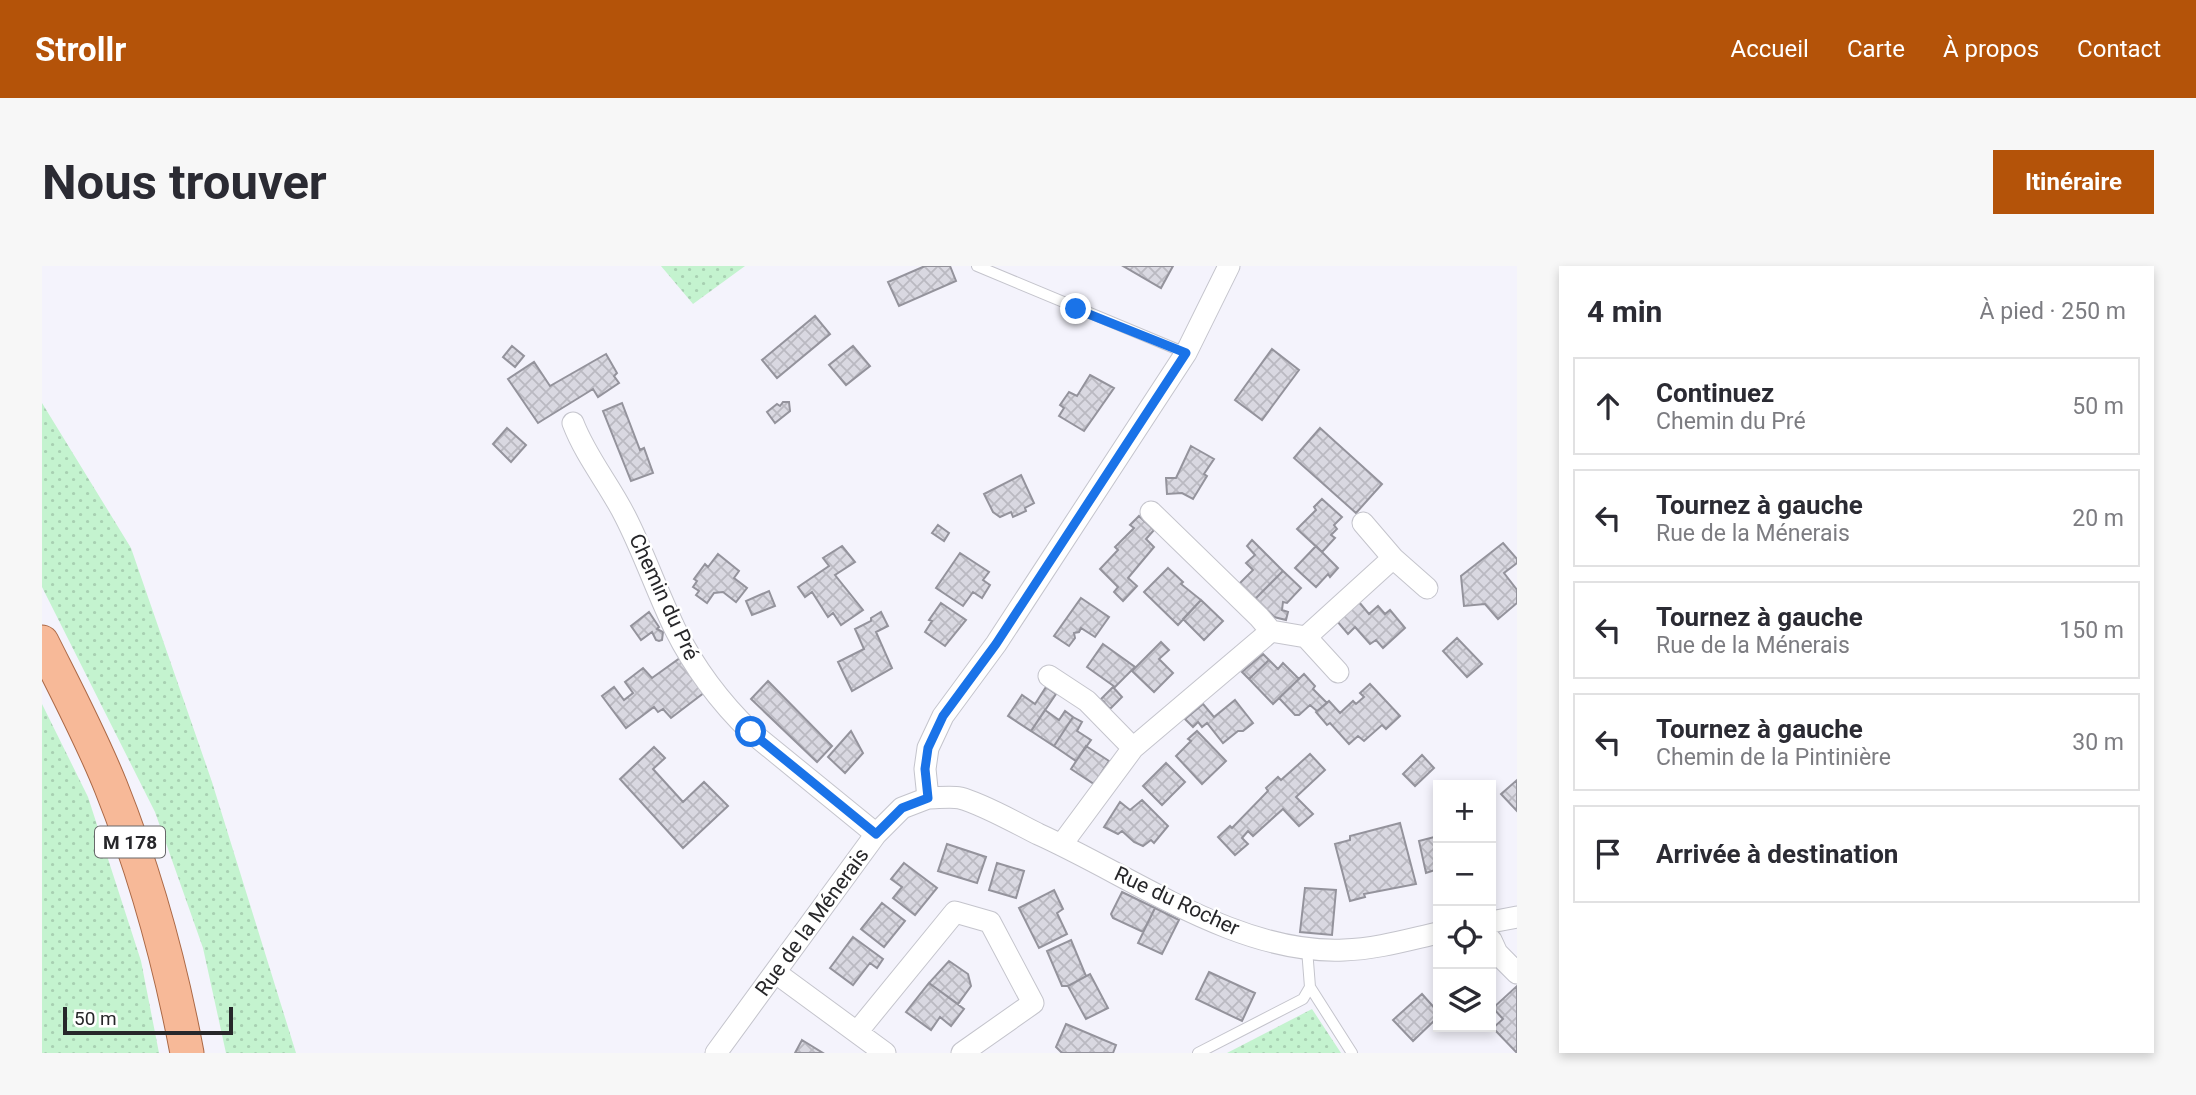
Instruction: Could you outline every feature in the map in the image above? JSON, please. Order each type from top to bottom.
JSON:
[{"type":"main road","name":"M 178","points":[[42,642],[81,718],[111,788],[147,894],[173,983],[187,1053]]},
{"type":"street","points":[[928,798],[925,769],[928,748],[943,716],[996,644],[1186,353],[1229,266]]},
{"type":"street","name":"Chemin du Pré","points":[[573,423],[582,447],[623,512],[675,629],[713,689],[751,732],[876,834]]},
{"type":"street","points":[[1151,512],[1271,631],[1306,637],[1338,672]]},
{"type":"street","points":[[1363,523],[1393,558],[1427,589]]},
{"type":"street","points":[[1306,637],[1393,558]]},
{"type":"street","points":[[1062,845],[1133,748],[1271,631]]},
{"type":"street","points":[[1049,676],[1087,701],[1133,748]]},
{"type":"street","name":"Rue de la Ménerais","points":[[716,1053],[876,834],[902,808],[928,798]]},
{"type":"street","name":"Rue du Rocher","points":[[928,798],[959,798],[1062,845],[1221,926],[1265,940],[1307,949],[1342,950],[1369,948],[1433,934]]},
{"type":"street","points":[[857,1032],[955,912],[990,922],[1033,1003],[962,1053]]},
{"type":"street","points":[[1496,921],[1517,917]]},
{"type":"street","points":[[1496,951],[1517,973]]},
{"type":"street","points":[[776,973],[885,1053]]},
{"type":"lane","points":[[977,266],[1186,353]]},
{"type":"lane","points":[[1307,949],[1310,987],[1352,1053]]},
{"type":"lane","points":[[1198,1053],[1303,999],[1310,987]]},
{"type":"green space","points":[[661,266],[745,266],[693,304]]},
{"type":"green space","points":[[42,403],[131,548],[212,782],[296,1053],[226,1053],[203,948],[155,812],[42,587]]},
{"type":"green space","points":[[42,704],[88,797],[141,961],[159,1053],[42,1053]]},
{"type":"green space","points":[[1312,1009],[1341,1053],[1227,1053]]},
{"type":"building","points":[[925,266],[950,266],[956,281],[899,306],[888,282]]},
{"type":"building","points":[[1123,266],[1173,266],[1161,288]]},
{"type":"building","points":[[815,316],[830,334],[777,378],[762,360]]},
{"type":"building","points":[[512,346],[524,356],[515,367],[503,357]]},
{"type":"building","points":[[853,346],[870,366],[846,385],[829,365]]},
{"type":"building","points":[[1272,349],[1299,370],[1262,420],[1235,400]]},
{"type":"building","points":[[606,354],[617,373],[614,376],[619,383],[598,397],[593,389],[538,423],[508,379],[534,362],[550,386]]},
{"type":"building","points":[[1090,375],[1114,388],[1084,431],[1059,416],[1064,408],[1060,405],[1069,392],[1077,396]]},
{"type":"building","points":[[783,402],[789,402],[790,411],[775,423],[767,412]]},
{"type":"building","points":[[622,403],[640,450],[644,448],[653,473],[631,481],[603,411]]},
{"type":"building","points":[[507,428],[526,445],[511,462],[493,444]]},
{"type":"building","points":[[1320,428],[1382,484],[1356,513],[1294,458]]},
{"type":"building","points":[[1191,446],[1214,459],[1204,474],[1207,476],[1193,499],[1182,493],[1167,494],[1166,478],[1176,478]]},
{"type":"building","points":[[1021,475],[1034,503],[1025,508],[1026,511],[1013,517],[1011,512],[1000,517],[993,512],[984,494]]},
{"type":"building","points":[[1322,499],[1342,517],[1334,525],[1337,529],[1331,535],[1335,538],[1322,552],[1297,529],[1316,510],[1314,507]]},
{"type":"building","points":[[1139,516],[1154,530],[1146,539],[1154,547],[1128,578],[1137,586],[1123,601],[1114,592],[1118,587],[1100,569],[1118,550],[1115,547],[1134,528],[1130,525]]},
{"type":"building","points":[[938,525],[949,533],[944,541],[932,533]]},
{"type":"building","points":[[1252,540],[1283,571],[1255,599],[1239,584],[1253,570],[1246,563],[1255,555],[1247,546]]},
{"type":"building","points":[[1503,543],[1517,559],[1517,563],[1504,573],[1517,590],[1517,603],[1498,619],[1485,604],[1464,606],[1461,576]]},
{"type":"building","points":[[842,546],[855,562],[835,575],[863,610],[841,625],[833,613],[828,617],[812,592],[805,597],[798,587],[829,566],[823,558]]},
{"type":"building","points":[[1316,546],[1338,568],[1316,587],[1295,568]]},
{"type":"building","points":[[960,553],[989,572],[983,580],[990,585],[982,598],[973,592],[963,606],[936,588]]},
{"type":"building","points":[[718,554],[739,571],[734,578],[747,588],[736,602],[723,592],[714,593],[707,603],[696,595],[699,591],[693,587],[697,581],[694,579],[705,564],[708,567]]},
{"type":"building","points":[[1168,568],[1183,582],[1181,584],[1201,600],[1178,625],[1144,592]]},
{"type":"building","points":[[1283,571],[1301,588],[1287,603],[1283,602],[1282,610],[1288,612],[1286,620],[1274,617],[1255,599]]},
{"type":"building","points":[[769,591],[775,606],[752,615],[746,601]]},
{"type":"building","points":[[1081,598],[1109,617],[1095,637],[1081,628],[1074,633],[1075,638],[1069,646],[1054,636]]},
{"type":"building","points":[[1201,600],[1223,621],[1204,640],[1183,619]]},
{"type":"building","points":[[1359,602],[1369,614],[1378,606],[1385,614],[1390,610],[1405,628],[1383,648],[1376,640],[1370,644],[1355,627],[1348,634],[1337,621]]},
{"type":"building","points":[[941,603],[966,620],[945,646],[925,632],[932,621],[929,620]]},
{"type":"building","points":[[649,612],[659,627],[657,629],[663,632],[662,640],[656,640],[652,632],[641,640],[631,626]]},
{"type":"building","points":[[881,612],[888,626],[876,632],[892,668],[852,691],[838,662],[864,649],[855,629]]},
{"type":"building","points":[[1457,638],[1482,664],[1467,677],[1443,651]]},
{"type":"building","points":[[1161,642],[1169,650],[1159,659],[1173,673],[1154,692],[1132,671]]},
{"type":"building","points":[[1103,644],[1135,667],[1115,687],[1087,667]]},
{"type":"building","points":[[1263,654],[1269,660],[1249,679],[1242,672]]},
{"type":"building","points":[[680,658],[705,692],[671,718],[663,709],[658,712],[654,707],[626,728],[602,696],[614,687],[624,700],[633,693],[625,682],[643,668],[652,678]]},
{"type":"building","points":[[1269,660],[1278,669],[1283,663],[1299,679],[1273,704],[1249,679]]},
{"type":"building","points":[[1304,674],[1315,686],[1313,689],[1327,703],[1317,711],[1310,705],[1299,715],[1295,715],[1279,698]]},
{"type":"building","points":[[768,681],[832,746],[817,762],[751,699]]},
{"type":"building","points":[[1370,684],[1400,716],[1386,729],[1382,725],[1364,741],[1358,736],[1349,744],[1316,712],[1329,701],[1340,713],[1353,701],[1356,704],[1364,697],[1360,693]]},
{"type":"building","points":[[1046,687],[1056,694],[1031,731],[1008,716],[1022,695],[1035,704]]},
{"type":"building","points":[[1113,687],[1122,697],[1110,709],[1101,699]]},
{"type":"building","points":[[1235,700],[1253,723],[1223,743],[1207,723],[1202,727],[1198,722],[1193,727],[1185,719],[1203,704],[1214,717]]},
{"type":"building","points":[[1045,710],[1059,720],[1065,711],[1073,717],[1054,746],[1031,731]]},
{"type":"building","points":[[1073,717],[1082,722],[1077,731],[1091,740],[1076,761],[1054,746]]},
{"type":"building","points":[[851,731],[863,753],[845,773],[828,757]]},
{"type":"building","points":[[1197,731],[1226,761],[1202,784],[1176,756]]},
{"type":"building","points":[[1086,746],[1109,761],[1094,784],[1071,769]]},
{"type":"building","points":[[654,747],[665,758],[653,769],[683,802],[704,782],[728,806],[683,848],[620,779]]},
{"type":"building","points":[[1310,754],[1325,770],[1296,797],[1313,814],[1299,826],[1283,809],[1253,836],[1248,831],[1242,838],[1248,844],[1235,855],[1218,837],[1230,826],[1232,828],[1278,777],[1281,780]]},
{"type":"building","points":[[1422,755],[1434,768],[1415,786],[1403,774]]},
{"type":"building","points":[[1166,763],[1185,782],[1162,805],[1143,786]]},
{"type":"building","points":[[1517,780],[1517,811],[1501,794]]},
{"type":"building","points":[[1142,800],[1168,826],[1154,843],[1151,840],[1143,846],[1122,831],[1118,834],[1104,827],[1120,802],[1130,810]]},
{"type":"building","points":[[1400,823],[1416,884],[1364,894],[1365,897],[1350,901],[1335,844],[1350,840],[1350,836]]},
{"type":"building","points":[[1433,837],[1433,871],[1426,873],[1419,841]]},
{"type":"building","points":[[947,844],[986,857],[977,883],[938,871]]},
{"type":"building","points":[[904,863],[937,888],[915,915],[893,898],[902,887],[891,879]]},
{"type":"building","points":[[997,863],[1024,871],[1016,898],[989,890]]},
{"type":"building","points":[[1305,888],[1336,890],[1332,935],[1300,932]]},
{"type":"building","points":[[1054,890],[1063,909],[1057,913],[1067,934],[1039,948],[1019,908]]},
{"type":"building","points":[[1122,892],[1155,908],[1143,932],[1113,918],[1111,914]]},
{"type":"building","points":[[882,903],[905,921],[884,947],[861,929]]},
{"type":"building","points":[[1155,908],[1179,920],[1162,954],[1138,943]]},
{"type":"building","points":[[853,937],[883,959],[877,968],[870,963],[853,985],[830,968]]},
{"type":"building","points":[[1071,940],[1086,976],[1068,986],[1062,986],[1047,951]]},
{"type":"building","points":[[949,961],[968,974],[971,986],[958,1004],[929,983]]},
{"type":"building","points":[[1209,972],[1255,993],[1242,1021],[1196,999]]},
{"type":"building","points":[[1090,974],[1108,1008],[1086,1019],[1068,986]]},
{"type":"building","points":[[929,983],[964,1009],[951,1026],[940,1017],[931,1030],[906,1012]]},
{"type":"building","points":[[1517,986],[1517,1053],[1496,1031],[1496,1025],[1503,1019],[1496,1011],[1496,1005]]},
{"type":"building","points":[[1422,994],[1433,1006],[1433,1022],[1413,1041],[1393,1020]]},
{"type":"building","points":[[1066,1024],[1116,1045],[1113,1053],[1062,1053],[1056,1047]]},
{"type":"building","points":[[802,1040],[823,1053],[795,1053]]},
{"type":"route","points":[[751,732],[876,834],[902,808],[928,798],[925,769],[928,748],[943,716],[996,644],[1186,353],[1076,309]]}]
